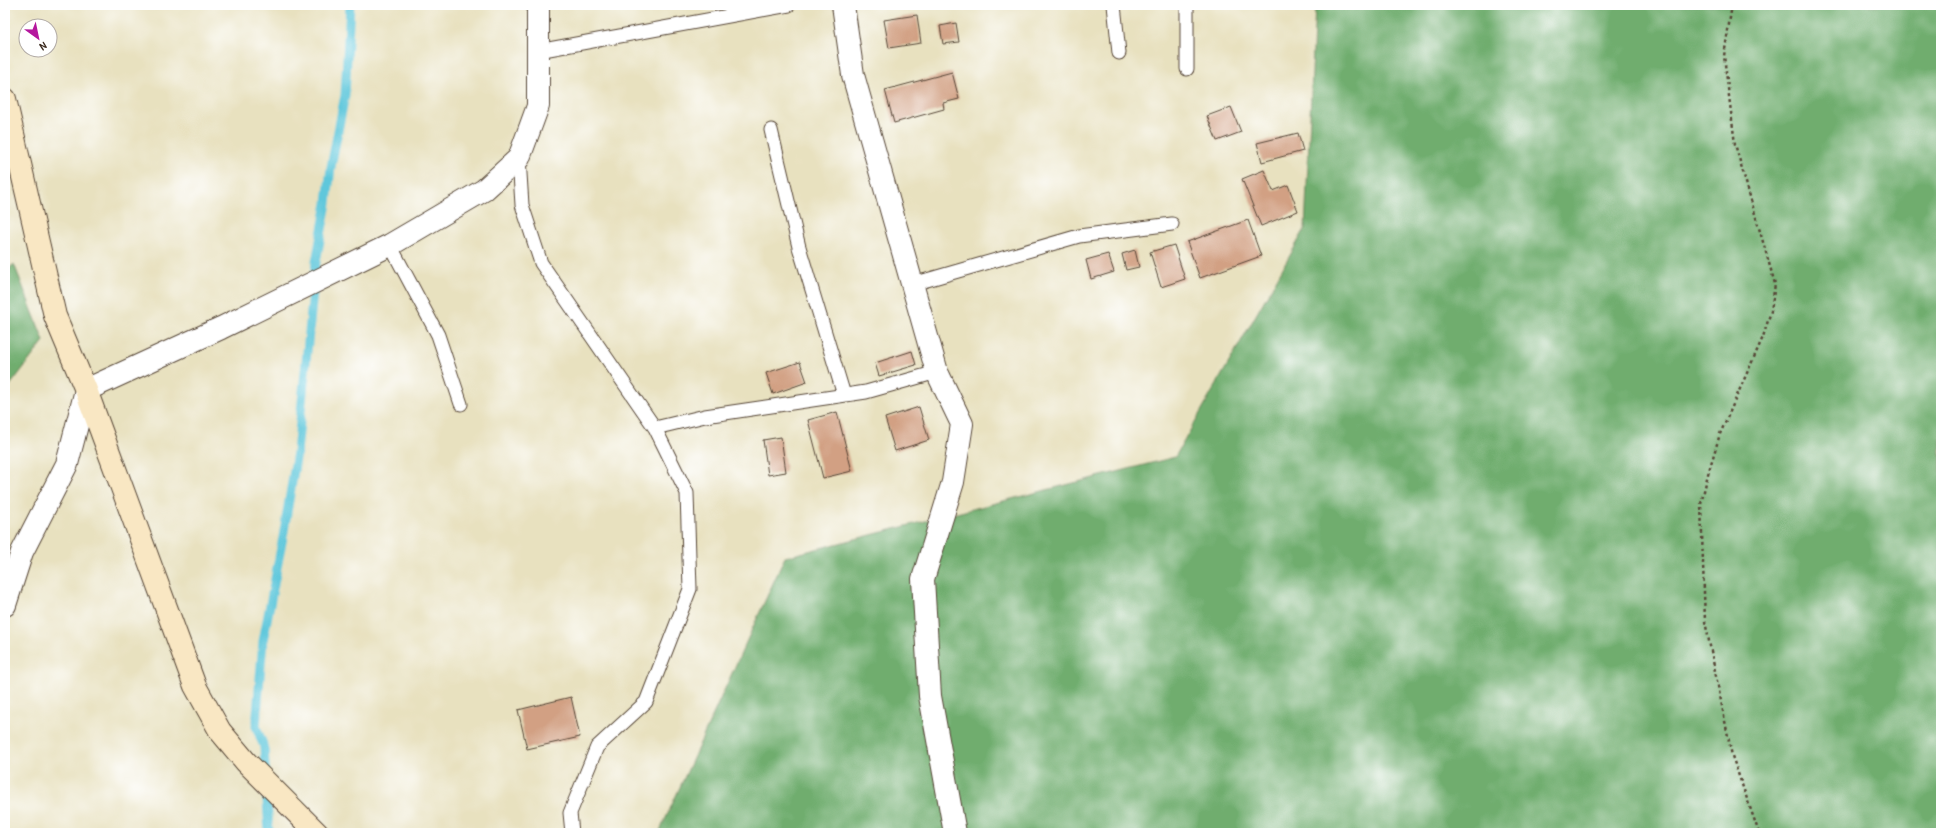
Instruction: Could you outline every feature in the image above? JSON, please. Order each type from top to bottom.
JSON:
[{"type":"street","points":[[86,390],[221,328],[390,245],[484,190],[519,158],[538,106],[538,5]]},
{"type":"street","points":[[843,5],[852,75],[937,372],[962,424],[953,482],[923,579],[930,696],[955,833]]},
{"type":"street","points":[[5,99],[55,316],[86,390],[195,686],[220,731],[246,762],[317,833]]},
{"type":"street","points":[[5,605],[22,552],[67,464],[86,390]]},
{"type":"lane","points":[[538,51],[789,5]]},
{"type":"lane","points":[[1114,5],[1119,53]]},
{"type":"lane","points":[[1187,5],[1188,70]]},
{"type":"lane","points":[[771,130],[799,247],[844,395]]},
{"type":"lane","points":[[519,158],[522,205],[541,263],[655,428],[687,493],[690,589],[646,702],[597,747],[570,813],[572,833]]},
{"type":"lane","points":[[913,284],[1080,236],[1172,224]]},
{"type":"lane","points":[[390,245],[438,335],[461,404]]},
{"type":"lane","points":[[655,428],[705,416],[866,392],[937,372]]},
{"type":"path","points":[[1732,5],[1724,56],[1736,144],[1775,284],[1771,311],[1765,330],[1720,434],[1701,504],[1705,613],[1732,756],[1760,833]]},
{"type":"green space","points":[[1315,5],[1941,5],[1941,833],[659,833],[785,557],[1175,457],[1305,229]]},
{"type":"green space","points":[[14,264],[44,341],[5,392],[5,272]]},
{"type":"building","points":[[917,15],[921,43],[889,48],[884,20]]},
{"type":"building","points":[[956,23],[959,42],[943,44],[940,26]]},
{"type":"building","points":[[952,72],[959,99],[943,103],[944,109],[894,123],[885,90]]},
{"type":"building","points":[[1231,107],[1241,132],[1217,141],[1207,116]]},
{"type":"building","points":[[1298,133],[1303,151],[1262,162],[1257,143]]},
{"type":"building","points":[[1264,170],[1273,191],[1288,185],[1298,211],[1261,226],[1242,179]]},
{"type":"building","points":[[1248,220],[1261,256],[1200,278],[1187,242]]},
{"type":"building","points":[[1174,245],[1185,279],[1161,287],[1150,252]]},
{"type":"building","points":[[1135,250],[1139,267],[1126,270],[1122,254]]},
{"type":"building","points":[[1108,254],[1114,272],[1091,279],[1086,260]]},
{"type":"building","points":[[912,351],[916,365],[879,376],[875,363]]},
{"type":"building","points":[[800,362],[807,382],[773,394],[766,373]]},
{"type":"building","points":[[919,407],[929,440],[895,451],[885,418]]},
{"type":"building","points":[[837,412],[852,471],[823,478],[808,420]]},
{"type":"building","points":[[781,437],[786,472],[768,475],[763,440]]},
{"type":"building","points":[[571,697],[580,737],[527,749],[518,710]]},
{"type":"waterway","points":[[269,833],[264,747],[256,726],[263,641],[283,537],[297,452],[316,262],[327,203],[331,167],[345,95],[350,5]]}]
